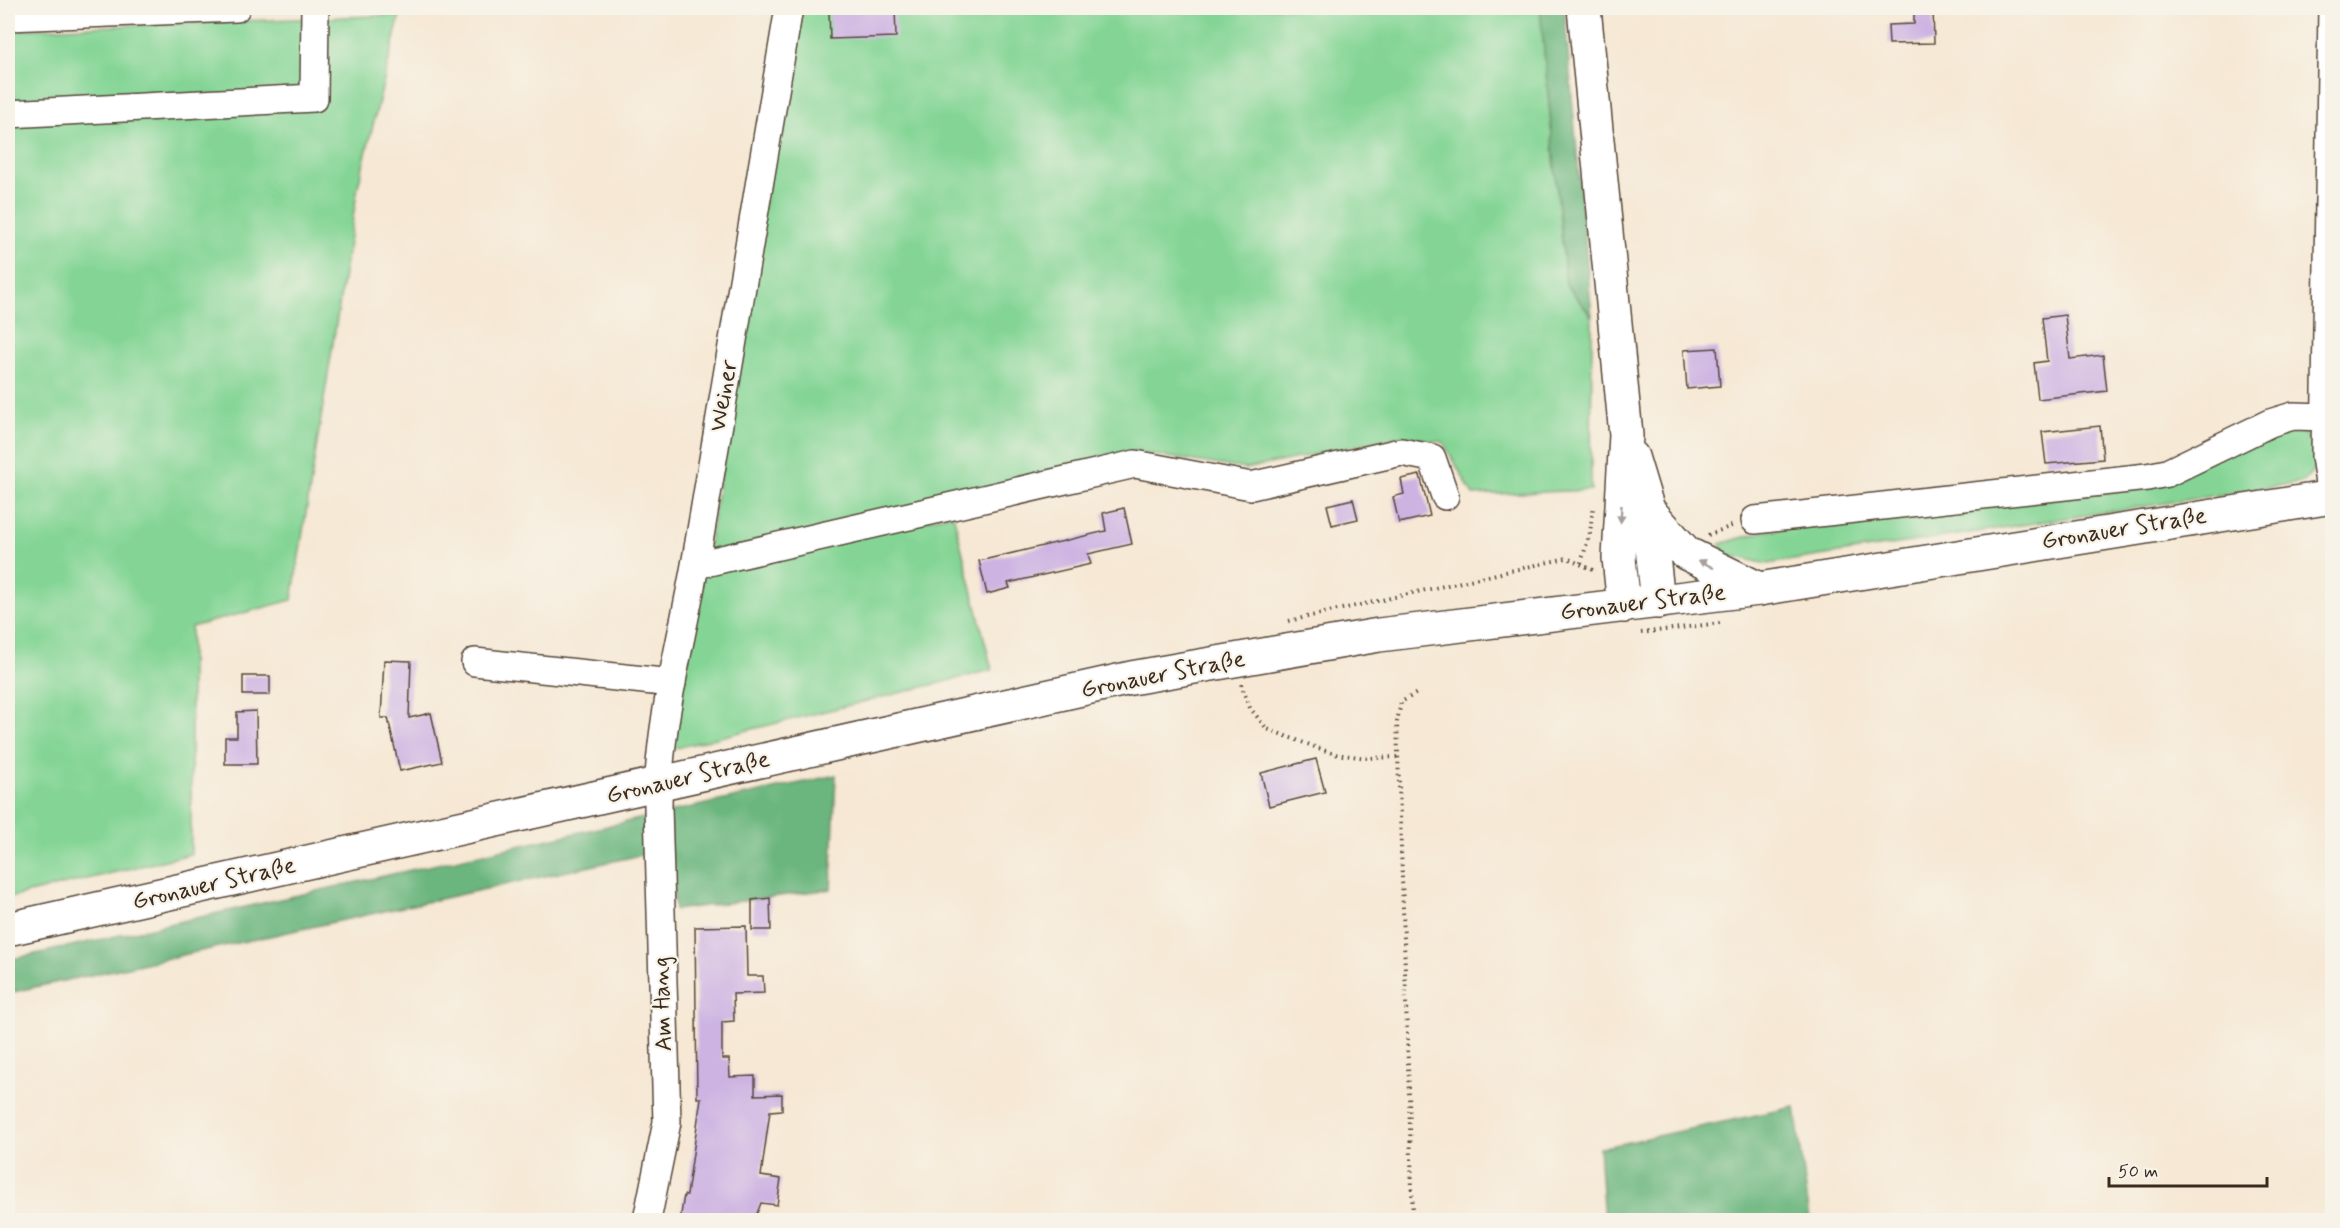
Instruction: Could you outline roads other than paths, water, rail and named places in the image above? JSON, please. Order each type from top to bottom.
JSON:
[{"type":"main road","points":[[1584,8],[1626,435],[1618,558],[1627,620]]},
{"type":"main road","points":[[1626,435],[1648,510],[1658,602]]},
{"type":"main road","name":"Gronauer Straße","points":[[8,929],[1131,678],[1379,635],[1627,620],[1658,602],[1759,589],[2332,497]]},
{"type":"main road","points":[[1648,510],[1686,553],[1759,589]]},
{"type":"street","points":[[8,17],[236,8]]},
{"type":"street","points":[[8,114],[314,99],[315,8]]},
{"type":"street","name":"Weiner","points":[[658,785],[672,683],[696,565],[789,8]]},
{"type":"street","points":[[2332,8],[2325,456],[2332,497]]},
{"type":"street","points":[[1755,520],[2147,477],[2167,473],[2270,423],[2293,416],[2327,417]]},
{"type":"street","points":[[696,565],[1135,464],[1251,486],[1401,453],[1432,458],[1445,496]]},
{"type":"street","points":[[475,662],[672,683]]},
{"type":"street","name":"Am Hang","points":[[647,1221],[667,1122],[658,785]]}]
